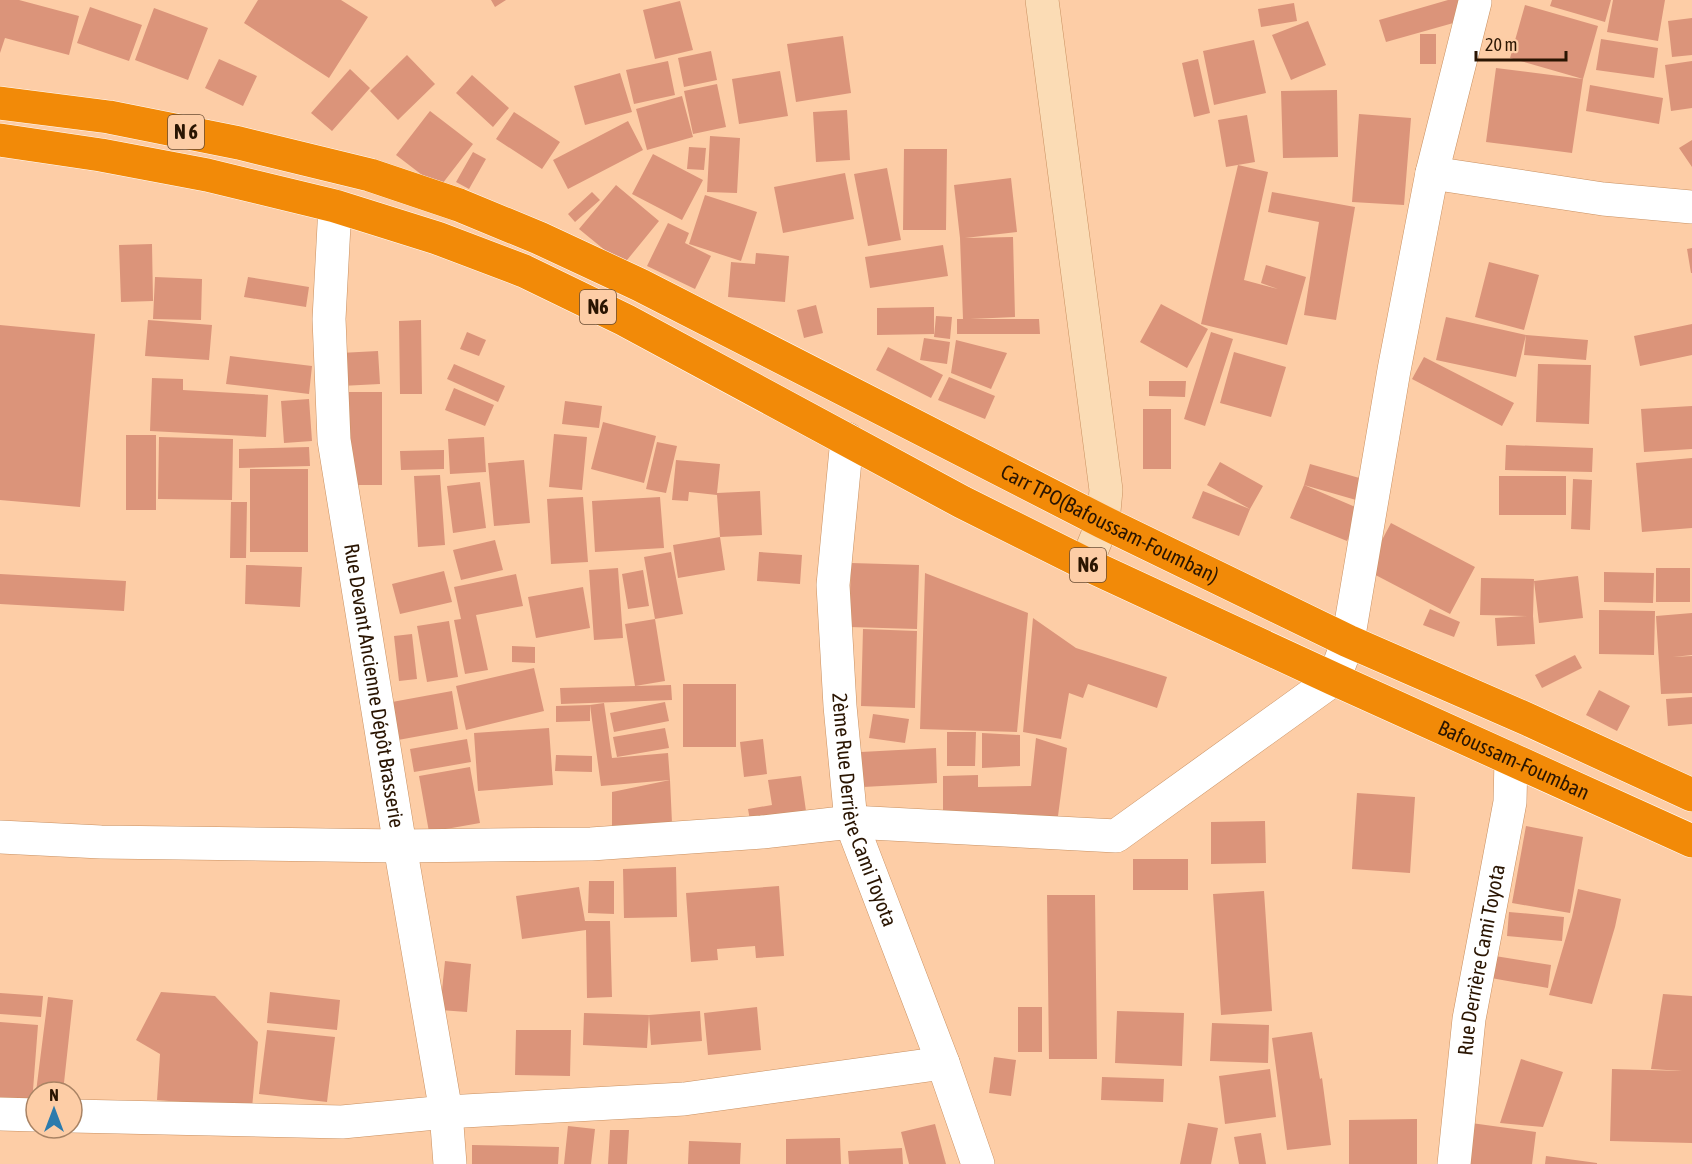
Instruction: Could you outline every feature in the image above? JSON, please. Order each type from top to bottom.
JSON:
[{"type":"highway","name":"N 6","points":[[0,103],[109,117],[239,143],[370,175]]},
{"type":"highway","points":[[101,155],[109,117]]},
{"type":"highway","name":"N 6","points":[[0,140],[101,155],[207,175],[335,206]]},
{"type":"highway","name":"Carr TPO(Bafoussam-Foumban)","points":[[370,175],[459,205],[539,238],[661,295],[1103,522],[1348,641]]},
{"type":"highway","name":"N6","points":[[335,206],[437,238],[524,271],[635,325],[847,440]]},
{"type":"highway","name":"Carr TPO(Bafoussam-Foumban)","points":[[847,440],[1086,564],[1334,679]]},
{"type":"highway","name":"Bafoussam-Foumban","points":[[1348,641],[1529,720],[1692,795]]},
{"type":"highway","name":"Bafoussam-Foumban","points":[[1334,679],[1692,841]]},
{"type":"street","points":[[1042,0],[1106,490],[1103,522],[1086,564]]},
{"type":"street","points":[[0,837],[101,842],[400,846],[591,844],[762,832],[851,822],[1116,836],[1334,679],[1348,641],[1394,370],[1432,173],[1475,2]]},
{"type":"street","points":[[1432,173],[1603,199],[1692,207]]},
{"type":"street","name":"Rue Devant Ancienne Dépôt Brasserie","points":[[335,206],[329,319],[334,440],[446,1112],[450,1164]]},
{"type":"street","name":"2ème Rue Derrière Cami Toyota","points":[[847,440],[833,585],[840,706],[851,822],[943,1064],[978,1164]]},
{"type":"street","name":"Rue Derrière Cami Toyota","points":[[1454,1164],[1469,1019],[1510,802],[1511,759]]},
{"type":"street","points":[[84,1116],[342,1122],[446,1112],[684,1100],[943,1064]]},
{"type":"street","points":[[0,1114],[24,1115]]},
{"type":"building","points":[[0,0],[19,0],[79,16],[69,55],[5,38],[0,53]]},
{"type":"building","points":[[258,0],[341,0],[368,17],[329,78],[244,23]]},
{"type":"building","points":[[491,0],[506,0],[495,7]]},
{"type":"building","points":[[1448,0],[1458,0],[1464,20],[1386,42],[1379,20]]},
{"type":"building","points":[[1552,0],[1611,0],[1605,22],[1550,6]]},
{"type":"building","points":[[1613,0],[1665,0],[1658,41],[1607,32]]},
{"type":"building","points":[[680,1],[693,50],[655,59],[643,10]]},
{"type":"building","points":[[1294,3],[1297,21],[1261,27],[1258,9]]},
{"type":"building","points":[[1525,5],[1598,26],[1583,79],[1510,58]]},
{"type":"building","points":[[90,7],[142,25],[129,61],[77,43]]},
{"type":"building","points":[[154,8],[208,28],[188,80],[135,60]]},
{"type":"building","points":[[1692,18],[1692,55],[1672,57],[1668,21]]},
{"type":"building","points":[[1308,21],[1326,65],[1291,80],[1272,35]]},
{"type":"building","points":[[1420,34],[1436,34],[1436,64],[1420,64]]},
{"type":"building","points":[[843,36],[851,93],[796,102],[787,44]]},
{"type":"building","points":[[1601,39],[1658,48],[1654,78],[1596,70]]},
{"type":"building","points":[[1254,40],[1266,93],[1214,105],[1203,51]]},
{"type":"building","points":[[711,51],[717,80],[684,87],[678,58]]},
{"type":"building","points":[[407,55],[435,84],[398,120],[370,91]]},
{"type":"building","points":[[219,59],[257,76],[243,106],[205,88]]},
{"type":"building","points":[[1198,59],[1210,113],[1194,117],[1182,63]]},
{"type":"building","points":[[668,61],[675,95],[634,104],[626,70]]},
{"type":"building","points":[[1692,61],[1692,108],[1671,111],[1665,65]]},
{"type":"building","points":[[1496,68],[1583,79],[1572,153],[1486,142]]},
{"type":"building","points":[[350,69],[370,88],[332,131],[311,113]]},
{"type":"building","points":[[780,71],[788,116],[739,124],[732,79]]},
{"type":"building","points":[[620,73],[632,112],[585,125],[574,86]]},
{"type":"building","points":[[472,75],[509,108],[493,127],[456,93]]},
{"type":"building","points":[[717,84],[726,127],[693,134],[684,91]]},
{"type":"building","points":[[1590,85],[1663,98],[1659,124],[1586,111]]},
{"type":"building","points":[[1337,90],[1338,157],[1283,158],[1281,91]]},
{"type":"building","points":[[682,96],[693,137],[647,150],[636,109]]},
{"type":"building","points":[[847,110],[850,160],[816,162],[813,112]]},
{"type":"building","points":[[430,111],[473,144],[439,188],[396,155]]},
{"type":"building","points":[[514,112],[560,142],[542,169],[496,139]]},
{"type":"building","points":[[1359,114],[1411,118],[1404,205],[1352,202]]},
{"type":"building","points":[[1247,115],[1255,162],[1226,167],[1218,120]]},
{"type":"building","points":[[628,121],[643,150],[568,189],[553,160]]},
{"type":"building","points":[[710,136],[740,138],[737,193],[707,192]]},
{"type":"building","points":[[1692,140],[1692,167],[1679,148]]},
{"type":"building","points":[[689,147],[706,148],[704,170],[687,169]]},
{"type":"building","points":[[904,149],[947,149],[946,230],[903,230]]},
{"type":"building","points":[[473,152],[486,159],[469,189],[456,182]]},
{"type":"building","points":[[653,154],[703,180],[682,220],[632,194]]},
{"type":"building","points":[[1238,165],[1268,172],[1244,280],[1278,289],[1261,283],[1266,265],[1306,277],[1287,345],[1201,324]]},
{"type":"building","points":[[887,168],[901,240],[868,246],[854,174]]},
{"type":"building","points":[[845,173],[854,219],[783,233],[774,187]]},
{"type":"building","points":[[1011,178],[1017,232],[965,238],[1013,237],[1015,317],[970,319],[1039,319],[1040,334],[957,334],[957,319],[963,319],[960,238],[954,185]]},
{"type":"building","points":[[616,185],[659,221],[623,265],[579,229]]},
{"type":"building","points":[[592,192],[600,200],[575,222],[568,214]]},
{"type":"building","points":[[1272,192],[1355,207],[1336,320],[1304,315],[1319,222],[1268,212]]},
{"type":"building","points":[[705,195],[757,212],[741,261],[689,244]]},
{"type":"building","points":[[668,223],[689,233],[685,243],[711,256],[695,289],[647,266]]},
{"type":"building","points":[[152,244],[153,301],[121,302],[119,245]]},
{"type":"building","points":[[943,245],[948,276],[870,288],[865,257]]},
{"type":"building","points":[[1692,248],[1692,273],[1691,273],[1687,249]]},
{"type":"building","points":[[756,253],[789,256],[785,302],[728,297],[731,262],[755,264]]},
{"type":"building","points":[[1489,262],[1539,275],[1524,330],[1475,317]]},
{"type":"building","points":[[155,277],[202,279],[201,320],[153,319]]},
{"type":"building","points":[[248,277],[309,287],[306,307],[244,297]]},
{"type":"building","points":[[1161,304],[1208,329],[1187,368],[1140,342]]},
{"type":"building","points":[[816,305],[823,333],[804,338],[797,310]]},
{"type":"building","points":[[934,307],[934,334],[877,335],[877,308]]},
{"type":"building","points":[[936,316],[952,317],[950,339],[934,337]]},
{"type":"building","points":[[1446,317],[1526,335],[1516,377],[1436,360]]},
{"type":"building","points":[[148,320],[212,325],[209,360],[145,356]]},
{"type":"building","points":[[421,320],[422,394],[400,394],[399,321]]},
{"type":"building","points":[[1692,324],[1692,355],[1640,366],[1634,336]]},
{"type":"building","points":[[0,325],[95,334],[80,507],[0,500]]},
{"type":"building","points":[[467,332],[486,340],[479,356],[460,349]]},
{"type":"building","points":[[1211,332],[1233,339],[1205,426],[1184,419]]},
{"type":"building","points":[[1526,335],[1588,340],[1586,360],[1524,355]]},
{"type":"building","points":[[924,338],[950,342],[947,364],[920,360]]},
{"type":"building","points":[[956,340],[1007,353],[991,389],[951,373]]},
{"type":"building","points":[[888,347],[943,375],[931,398],[876,370]]},
{"type":"building","points":[[378,351],[380,384],[341,386],[340,353]]},
{"type":"building","points":[[1234,352],[1286,367],[1271,417],[1220,403]]},
{"type":"building","points":[[230,356],[312,366],[309,394],[226,384]]},
{"type":"building","points":[[1424,357],[1514,403],[1502,426],[1412,379]]},
{"type":"building","points":[[454,364],[505,386],[498,402],[447,379]]},
{"type":"building","points":[[1538,364],[1591,365],[1589,424],[1536,422]]},
{"type":"building","points":[[949,377],[995,396],[985,419],[938,400]]},
{"type":"building","points":[[152,378],[183,379],[183,390],[268,395],[266,437],[150,431]]},
{"type":"building","points":[[1149,381],[1186,381],[1185,397],[1149,396]]},
{"type":"building","points":[[454,388],[494,405],[485,426],[445,410]]},
{"type":"building","points":[[343,392],[382,392],[382,485],[351,485]]},
{"type":"building","points":[[309,399],[312,441],[284,443],[281,401]]},
{"type":"building","points":[[565,401],[602,406],[599,428],[562,424]]},
{"type":"building","points":[[1692,406],[1692,449],[1644,452],[1641,409]]},
{"type":"building","points":[[1143,409],[1171,409],[1171,469],[1143,469]]},
{"type":"building","points":[[603,422],[656,436],[644,483],[591,469]]},
{"type":"building","points":[[554,434],[587,437],[582,490],[549,487]]},
{"type":"building","points":[[126,435],[156,435],[156,510],[126,510]]},
{"type":"building","points":[[159,437],[233,439],[232,500],[158,499]]},
{"type":"building","points":[[484,437],[486,472],[450,474],[448,439]]},
{"type":"building","points":[[657,442],[677,446],[666,493],[646,489]]},
{"type":"building","points":[[1506,445],[1593,448],[1592,472],[1505,470]]},
{"type":"building","points":[[309,447],[310,466],[239,468],[239,449]]},
{"type":"building","points":[[444,450],[444,469],[401,470],[400,451]]},
{"type":"building","points":[[1692,458],[1692,528],[1642,532],[1636,463]]},
{"type":"building","points":[[524,460],[530,523],[494,526],[488,463]]},
{"type":"building","points":[[676,460],[720,464],[717,493],[760,491],[762,535],[720,537],[717,495],[689,492],[688,501],[672,500]]},
{"type":"building","points":[[1220,462],[1263,486],[1250,509],[1207,485]]},
{"type":"building","points":[[1310,464],[1370,481],[1363,502],[1304,485]]},
{"type":"building","points":[[250,469],[308,469],[308,552],[250,552]]},
{"type":"building","points":[[440,475],[445,545],[418,547],[414,476]]},
{"type":"building","points":[[1499,476],[1566,476],[1566,515],[1499,515]]},
{"type":"building","points":[[1573,479],[1592,480],[1590,530],[1571,529]]},
{"type":"building","points":[[480,482],[486,528],[453,533],[447,486]]},
{"type":"building","points":[[1304,485],[1360,509],[1347,541],[1290,518]]},
{"type":"building","points":[[1203,491],[1250,509],[1239,536],[1192,518]]},
{"type":"building","points":[[583,497],[588,562],[551,564],[547,499]]},
{"type":"building","points":[[660,497],[664,548],[595,552],[592,501]]},
{"type":"building","points":[[231,502],[247,502],[246,558],[230,558]]},
{"type":"building","points":[[1391,523],[1475,567],[1450,614],[1366,570]]},
{"type":"building","points":[[720,537],[725,570],[678,578],[673,545]]},
{"type":"building","points":[[495,540],[503,570],[461,580],[453,550]]},
{"type":"building","points":[[671,552],[683,614],[655,619],[644,557]]},
{"type":"building","points":[[759,552],[802,555],[800,584],[757,581]]},
{"type":"building","points":[[851,563],[919,565],[917,629],[849,627]]},
{"type":"building","points":[[246,565],[302,567],[300,607],[245,604]]},
{"type":"building","points":[[618,568],[623,638],[594,640],[589,570]]},
{"type":"building","points":[[1656,568],[1690,568],[1690,602],[1656,602]]},
{"type":"building","points":[[643,570],[649,606],[628,609],[622,574]]},
{"type":"building","points":[[444,571],[452,602],[400,614],[392,584]]},
{"type":"building","points":[[1604,572],[1654,573],[1653,603],[1604,602]]},
{"type":"building","points":[[925,573],[1028,613],[1017,732],[920,729]]},
{"type":"building","points":[[0,574],[126,581],[124,611],[0,604]]},
{"type":"building","points":[[516,574],[523,606],[476,615],[488,670],[465,674],[454,620],[461,619],[454,587]]},
{"type":"building","points":[[1578,576],[1583,618],[1539,623],[1534,581]]},
{"type":"building","points":[[1481,578],[1534,579],[1535,644],[1497,646],[1495,618],[1527,616],[1480,615]]},
{"type":"building","points":[[583,587],[590,628],[536,638],[528,597]]},
{"type":"building","points":[[1430,609],[1460,622],[1454,637],[1423,625]]},
{"type":"building","points":[[1599,610],[1655,611],[1654,655],[1599,654]]},
{"type":"building","points":[[1692,613],[1692,655],[1673,657],[1692,656],[1692,693],[1661,694],[1656,616]]},
{"type":"building","points":[[1033,618],[1076,648],[1167,677],[1157,708],[1088,684],[1083,698],[1069,693],[1061,739],[1023,732]]},
{"type":"building","points":[[655,619],[665,681],[635,686],[625,624]]},
{"type":"building","points":[[449,621],[458,677],[427,682],[417,626]]},
{"type":"building","points":[[863,629],[917,631],[915,708],[861,706]]},
{"type":"building","points":[[412,634],[417,679],[399,681],[394,636]]},
{"type":"building","points":[[512,646],[535,647],[535,663],[512,662]]},
{"type":"building","points":[[1575,655],[1582,668],[1542,688],[1535,675]]},
{"type":"building","points":[[534,668],[544,711],[466,730],[456,686]]},
{"type":"building","points":[[683,684],[736,684],[736,747],[683,747]]},
{"type":"building","points":[[671,685],[672,700],[561,704],[560,688]]},
{"type":"building","points":[[1599,690],[1630,706],[1617,731],[1586,715]]},
{"type":"building","points":[[452,691],[458,729],[398,740],[392,702]]},
{"type":"building","points":[[1692,697],[1692,724],[1668,726],[1666,699]]},
{"type":"building","points":[[665,702],[669,721],[614,732],[610,713]]},
{"type":"building","points":[[604,703],[612,758],[668,753],[670,780],[601,786],[590,705]]},
{"type":"building","points":[[590,705],[590,721],[556,722],[556,706]]},
{"type":"building","points":[[873,714],[909,719],[905,743],[869,738]]},
{"type":"building","points":[[549,728],[553,785],[478,791],[474,733]]},
{"type":"building","points":[[665,728],[669,748],[617,757],[613,737]]},
{"type":"building","points":[[947,732],[976,732],[975,766],[947,766]]},
{"type":"building","points":[[982,733],[1020,735],[1020,766],[982,768]]},
{"type":"building","points":[[1036,738],[1067,748],[1058,816],[943,818],[943,776],[978,775],[978,787],[1031,786]]},
{"type":"building","points":[[467,739],[471,762],[414,772],[410,749]]},
{"type":"building","points":[[763,739],[767,774],[744,777],[740,742]]},
{"type":"building","points":[[936,748],[937,783],[863,787],[861,752]]},
{"type":"building","points":[[556,755],[592,756],[592,772],[555,771]]},
{"type":"building","points":[[470,767],[480,823],[429,832],[419,776]]},
{"type":"building","points":[[801,776],[807,818],[751,826],[748,809],[772,805],[768,780]]},
{"type":"building","points":[[670,780],[672,823],[612,840],[612,792]]},
{"type":"building","points":[[1357,793],[1415,797],[1410,873],[1352,869]]},
{"type":"building","points":[[1265,821],[1266,863],[1211,864],[1211,822]]},
{"type":"building","points":[[1526,826],[1583,837],[1570,913],[1512,903]]},
{"type":"building","points":[[1133,859],[1188,859],[1188,890],[1133,890]]},
{"type":"building","points":[[676,867],[677,917],[624,918],[623,869]]},
{"type":"building","points":[[589,881],[614,881],[614,914],[588,913]]},
{"type":"building","points":[[779,886],[784,956],[756,958],[755,946],[717,949],[718,960],[691,962],[686,893]]},
{"type":"building","points":[[579,887],[585,921],[610,921],[612,997],[587,998],[586,930],[522,939],[516,896]]},
{"type":"building","points":[[1578,889],[1621,899],[1592,1004],[1549,995]]},
{"type":"building","points":[[1264,891],[1272,1011],[1221,1015],[1213,894]]},
{"type":"building","points":[[1047,895],[1095,895],[1097,1059],[1049,1059]]},
{"type":"building","points":[[1509,912],[1564,917],[1562,941],[1507,936]]},
{"type":"building","points":[[1495,956],[1551,965],[1548,988],[1491,978]]},
{"type":"building","points":[[445,961],[471,964],[467,1012],[440,1010]]},
{"type":"building","points":[[161,992],[215,996],[258,1042],[252,1108],[157,1100],[160,1054],[136,1040]]},
{"type":"building","points":[[270,992],[340,1000],[337,1030],[267,1023]]},
{"type":"building","points":[[0,993],[43,996],[41,1017],[0,1014]]},
{"type":"building","points":[[1663,994],[1692,996],[1692,1143],[1610,1141],[1612,1069],[1682,1071],[1651,1069]]},
{"type":"building","points":[[48,997],[73,1000],[64,1080],[38,1080]]},
{"type":"building","points":[[757,1007],[761,1050],[708,1055],[704,1013]]},
{"type":"building","points":[[1018,1007],[1042,1007],[1042,1052],[1018,1052]]},
{"type":"building","points":[[700,1011],[702,1041],[651,1045],[649,1015]]},
{"type":"building","points":[[1117,1011],[1184,1013],[1182,1066],[1115,1063]]},
{"type":"building","points":[[584,1013],[649,1015],[647,1048],[583,1045]]},
{"type":"building","points":[[0,1022],[38,1025],[34,1080],[24,1080],[24,1102],[0,1101]]},
{"type":"building","points":[[1212,1023],[1269,1025],[1268,1063],[1210,1061]]},
{"type":"building","points":[[267,1030],[335,1037],[327,1102],[259,1094]]},
{"type":"building","points":[[516,1030],[571,1030],[570,1076],[515,1075]]},
{"type":"building","points":[[1312,1032],[1320,1079],[1322,1078],[1331,1145],[1287,1150],[1272,1038]]},
{"type":"building","points":[[994,1057],[1016,1060],[1011,1096],[989,1093]]},
{"type":"building","points":[[1521,1059],[1563,1072],[1543,1127],[1500,1123]]},
{"type":"building","points":[[1270,1069],[1276,1117],[1225,1124],[1219,1076]]},
{"type":"building","points":[[1102,1077],[1164,1079],[1163,1102],[1101,1100]]},
{"type":"building","points":[[1417,1119],[1417,1164],[1349,1164],[1349,1120]]},
{"type":"building","points":[[1188,1123],[1218,1128],[1211,1164],[1180,1164]]},
{"type":"building","points":[[1471,1123],[1536,1132],[1532,1164],[1465,1164]]},
{"type":"building","points":[[935,1124],[946,1164],[909,1164],[901,1132]]},
{"type":"building","points":[[568,1126],[595,1129],[591,1164],[564,1164]]},
{"type":"building","points":[[610,1130],[629,1130],[627,1164],[608,1164]]},
{"type":"building","points":[[1261,1133],[1266,1164],[1239,1164],[1234,1137]]},
{"type":"building","points":[[840,1138],[841,1164],[786,1164],[786,1139]]},
{"type":"building","points":[[689,1141],[741,1143],[740,1164],[688,1164]]},
{"type":"building","points":[[472,1145],[559,1147],[558,1164],[472,1164]]},
{"type":"building","points":[[902,1148],[903,1164],[849,1164],[848,1151]]},
{"type":"building","points":[[1546,1156],[1597,1163],[1597,1164],[1545,1164]]}]
